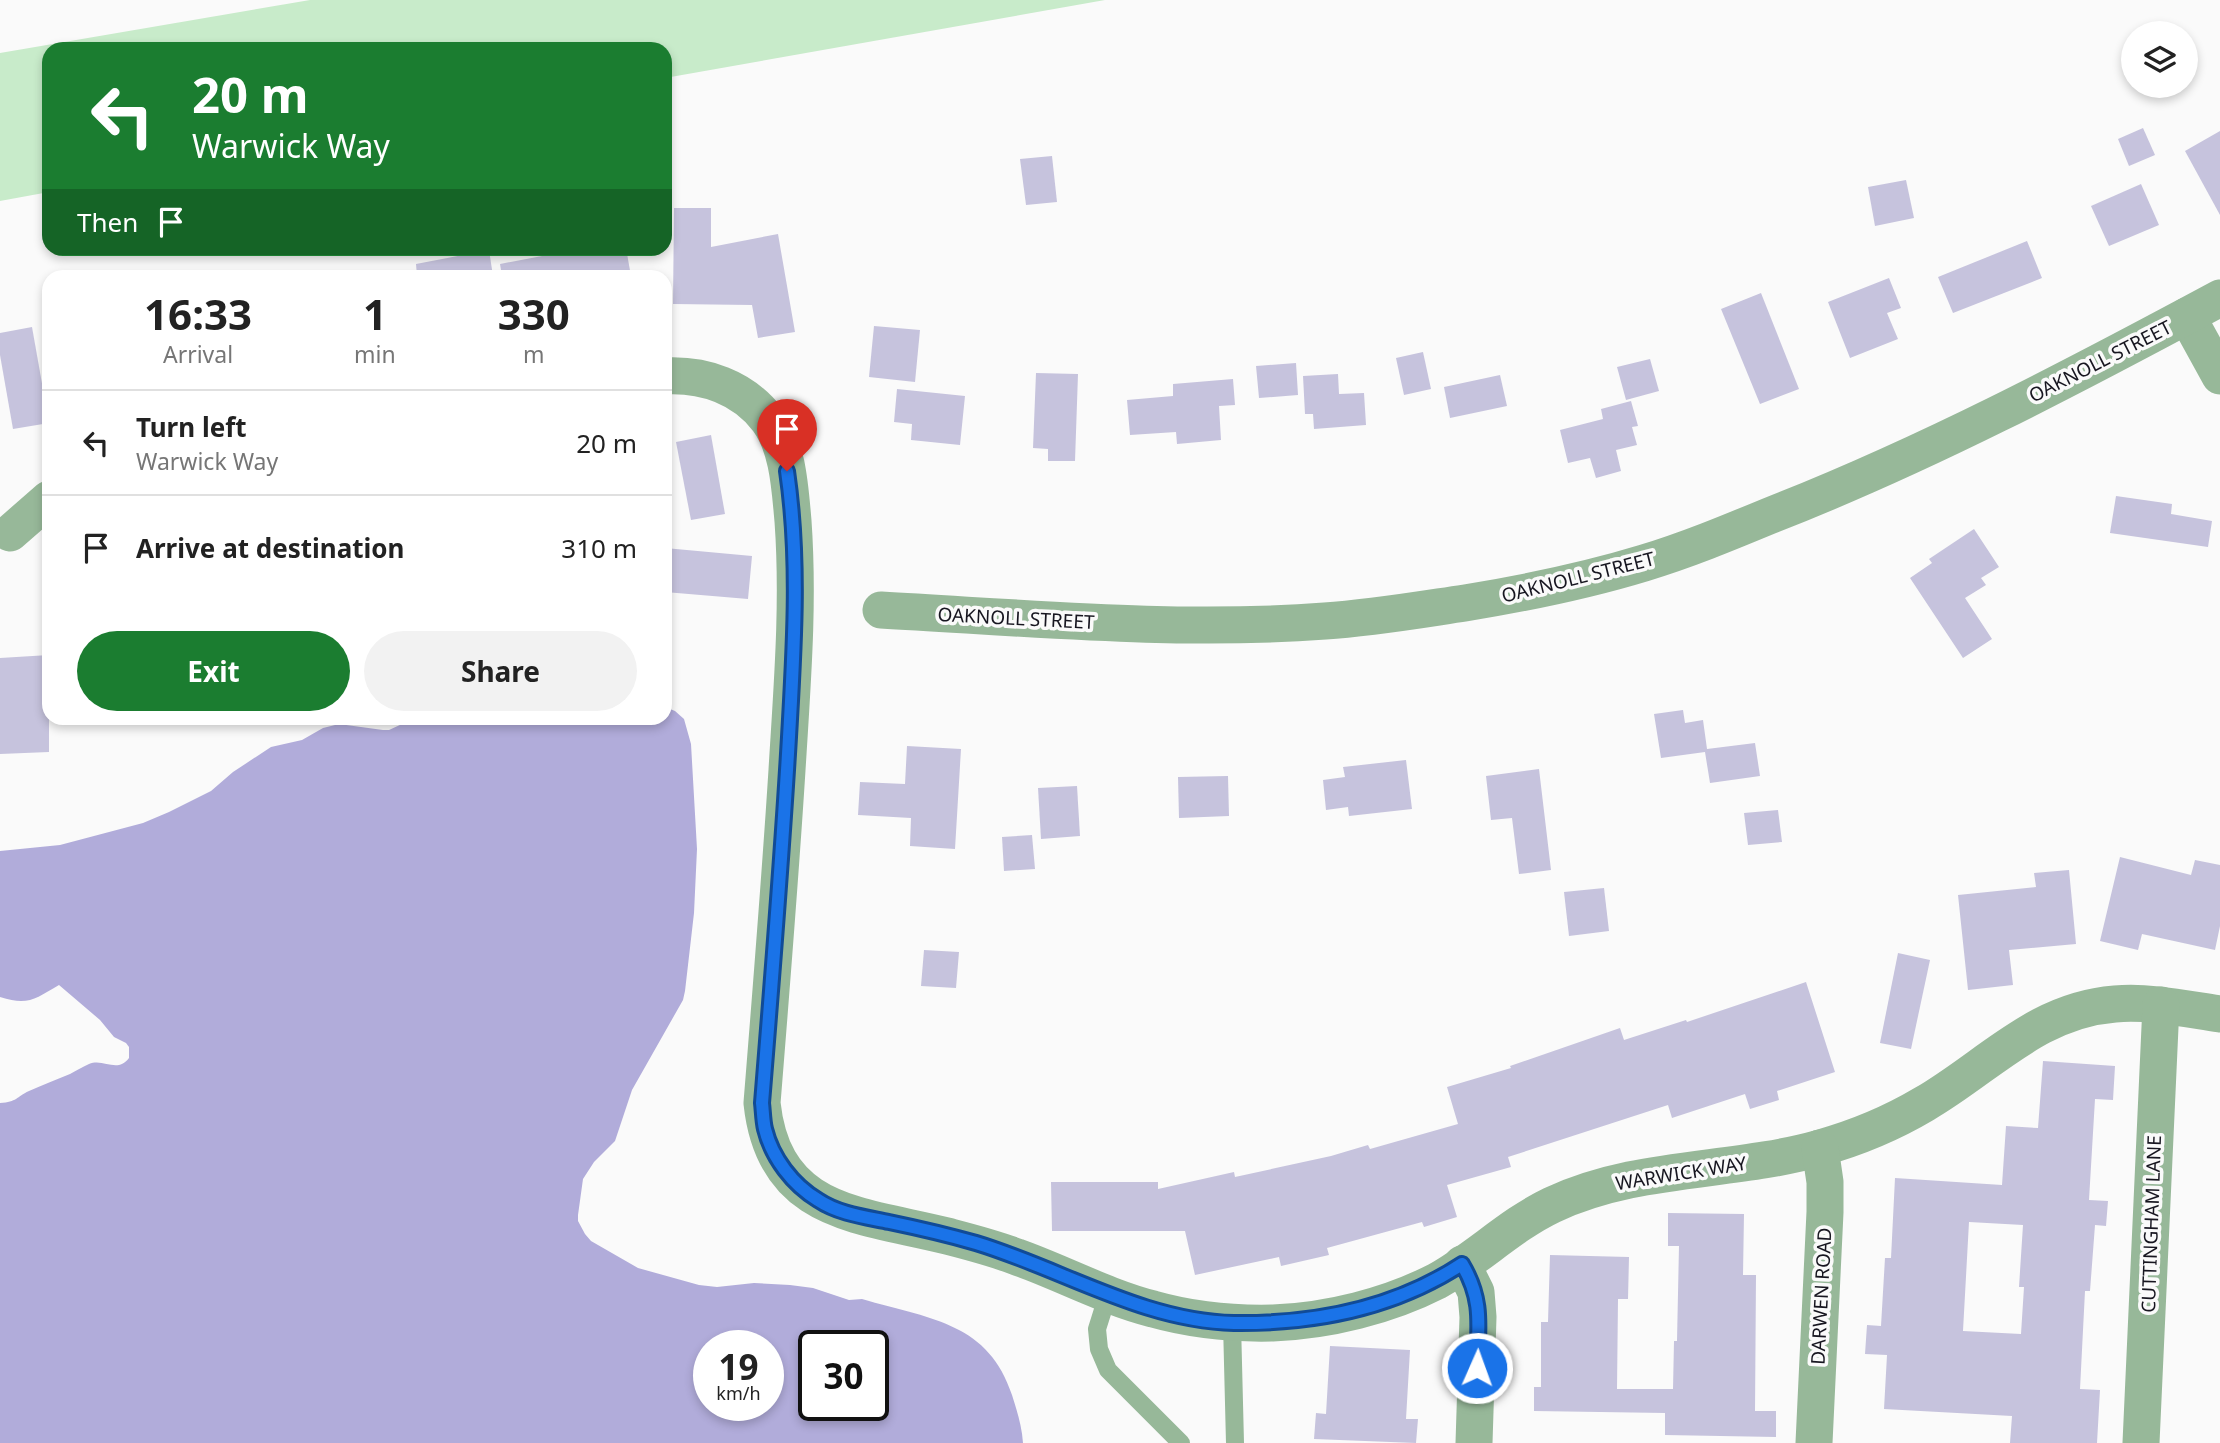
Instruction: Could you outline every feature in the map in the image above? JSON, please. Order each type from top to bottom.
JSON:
[{"type":"street","name":"OAKNOLL STREET","points":[[881,610],[1141,624],[1254,625],[1380,616],[1533,592],[1646,563],[1857,480],[1997,414],[2220,298]]},
{"type":"street","points":[[2187,316],[2220,376]]},
{"type":"street","name":"WARWICK WAY","points":[[672,376],[698,376],[730,387],[749,401],[768,421],[780,444],[787,471],[791,497],[796,612],[782,861],[762,1103],[765,1129],[774,1152],[796,1182],[818,1200],[842,1212],[976,1243],[1108,1294],[1189,1318],[1231,1323],[1276,1323],[1320,1318],[1402,1296],[1438,1280],[1524,1220],[1553,1205],[1614,1182],[1653,1174],[1775,1159],[1820,1149],[1856,1137],[1926,1104],[2022,1035],[2050,1020],[2115,1004],[2161,1005],[2220,1014]]},
{"type":"street","points":[[10,533],[42,505]]},
{"type":"street","name":"CUTTINGHAM LANE","points":[[2141,1443],[2161,1005]]},
{"type":"street","name":"DARWEN ROAD","points":[[1814,1443],[1825,1212],[1825,1182],[1820,1149]]},
{"type":"street","points":[[1462,1264],[1476,1292],[1478,1317],[1474,1443]]},
{"type":"lane","points":[[1108,1294],[1097,1329],[1099,1349],[1108,1370],[1181,1443]]},
{"type":"lane","points":[[1231,1323],[1235,1443]]},
{"type":"green space","points":[[310,0],[1105,0],[672,77],[672,42],[64,42]]},
{"type":"green space","points":[[42,46],[42,193],[0,201],[0,53]]},
{"type":"shaded area","points":[[672,710],[684,719],[691,744],[697,849],[694,913],[685,991],[683,1000],[632,1090],[615,1141],[594,1162],[583,1179],[578,1221],[591,1241],[638,1268],[699,1285],[717,1287],[754,1283],[813,1288],[849,1300],[862,1299],[915,1313],[956,1328],[989,1353],[1002,1371],[1016,1407],[1023,1443],[0,1443],[0,1103],[13,1100],[89,1064],[120,1065],[129,1058],[129,1047],[114,1037],[100,1020],[59,985],[31,1000],[18,1001],[0,997],[0,851],[60,845],[143,823],[211,791],[233,772],[271,747],[302,740],[323,728],[346,725],[383,730],[400,725],[672,725]]},
{"type":"building","points":[[2143,128],[2155,155],[2129,166],[2118,139]]},
{"type":"building","points":[[2220,131],[2220,215],[2185,151]]},
{"type":"building","points":[[1052,156],[1057,202],[1026,205],[1020,159]]},
{"type":"building","points":[[1906,180],[1914,218],[1875,226],[1868,187]]},
{"type":"building","points":[[2141,184],[2159,225],[2109,246],[2091,206]]},
{"type":"building","points":[[674,208],[711,208],[711,247],[778,234],[795,332],[758,338],[752,305],[673,304]]},
{"type":"building","points":[[2027,241],[2042,278],[1953,313],[1938,277]]},
{"type":"building","points":[[458,256],[490,256],[492,270],[416,270],[416,264]]},
{"type":"building","points":[[542,256],[627,256],[630,270],[501,270],[500,264]]},
{"type":"building","points":[[1889,278],[1901,308],[1887,313],[1898,339],[1850,358],[1828,302]]},
{"type":"building","points":[[1761,293],[1799,389],[1760,404],[1721,309]]},
{"type":"building","points":[[874,326],[920,330],[915,382],[869,377]]},
{"type":"building","points":[[32,327],[42,383],[42,424],[13,429],[0,355],[0,333]]},
{"type":"building","points":[[1423,352],[1431,389],[1404,395],[1396,358]]},
{"type":"building","points":[[1650,359],[1659,391],[1626,400],[1617,367]]},
{"type":"building","points":[[1296,363],[1298,395],[1259,398],[1256,366]]},
{"type":"building","points":[[1036,373],[1078,374],[1075,461],[1048,461],[1048,449],[1033,448]]},
{"type":"building","points":[[1338,374],[1339,394],[1364,393],[1366,425],[1314,429],[1313,414],[1305,414],[1303,376]]},
{"type":"building","points":[[1500,375],[1507,406],[1450,418],[1444,387]]},
{"type":"building","points":[[1233,379],[1235,405],[1219,406],[1221,440],[1177,444],[1176,432],[1130,435],[1127,400],[1173,396],[1173,384]]},
{"type":"building","points":[[897,389],[965,396],[960,445],[911,440],[912,424],[894,422]]},
{"type":"building","points":[[1631,401],[1638,426],[1632,427],[1637,445],[1616,450],[1621,471],[1596,478],[1590,458],[1568,463],[1560,430],[1603,419],[1601,409]]},
{"type":"building","points":[[711,435],[725,514],[691,520],[676,442]]},
{"type":"building","points":[[2116,496],[2172,504],[2171,514],[2212,521],[2208,547],[2110,533]]},
{"type":"building","points":[[1974,529],[1999,567],[1981,578],[1986,585],[1965,598],[1992,639],[1963,658],[1910,578],[1932,563],[1929,559]]},
{"type":"building","points":[[672,549],[752,556],[748,599],[672,593]]},
{"type":"building","points":[[42,655],[42,725],[49,725],[49,752],[0,754],[0,658]]},
{"type":"building","points":[[1683,710],[1685,723],[1703,720],[1707,749],[1755,743],[1760,776],[1710,783],[1705,752],[1661,758],[1654,714]]},
{"type":"building","points":[[907,746],[961,749],[955,849],[910,846],[911,818],[858,815],[860,782],[905,784]]},
{"type":"building","points":[[1406,760],[1412,809],[1349,816],[1348,807],[1326,810],[1323,780],[1345,777],[1343,767]]},
{"type":"building","points":[[1539,769],[1551,870],[1519,874],[1512,818],[1491,820],[1486,776]]},
{"type":"building","points":[[1228,776],[1229,816],[1179,818],[1178,777]]},
{"type":"building","points":[[1077,786],[1080,836],[1041,839],[1038,788]]},
{"type":"building","points":[[1778,810],[1782,842],[1748,845],[1744,813]]},
{"type":"building","points":[[1032,835],[1035,869],[1004,871],[1002,837]]},
{"type":"building","points":[[2120,857],[2191,875],[2195,860],[2220,865],[2220,926],[2215,950],[2142,934],[2138,950],[2100,941]]},
{"type":"building","points":[[2069,870],[2076,944],[2009,950],[2013,985],[1968,990],[1958,895],[2036,887],[2034,873]]},
{"type":"building","points":[[1604,888],[1609,931],[1569,936],[1564,892]]},
{"type":"building","points":[[924,950],[959,952],[956,988],[921,986]]},
{"type":"building","points":[[1898,953],[1930,960],[1911,1049],[1880,1043]]},
{"type":"building","points":[[1806,982],[1835,1072],[1777,1091],[1779,1100],[1750,1109],[1745,1094],[1672,1118],[1668,1105],[1508,1157],[1511,1167],[1447,1185],[1457,1217],[1424,1227],[1422,1222],[1327,1248],[1329,1255],[1281,1266],[1279,1257],[1195,1275],[1185,1231],[1052,1231],[1051,1182],[1158,1182],[1158,1189],[1234,1172],[1235,1177],[1368,1145],[1370,1149],[1458,1124],[1447,1087],[1511,1068],[1510,1066],[1620,1028],[1624,1040]]},
{"type":"building","points":[[2043,1061],[2115,1066],[2113,1100],[2095,1099],[2089,1200],[2108,1201],[2106,1226],[2095,1225],[2090,1291],[2085,1291],[2080,1389],[2100,1390],[2097,1443],[2010,1443],[2012,1416],[1884,1409],[1887,1355],[1865,1354],[1867,1325],[1881,1326],[1885,1258],[1891,1258],[1895,1178],[2002,1185],[2006,1126],[2038,1128]],"holes":[[[1969,1222],[2023,1225],[2019,1287],[2024,1287],[2021,1334],[1963,1331]]]},
{"type":"building","points":[[1668,1213],[1744,1214],[1743,1275],[1756,1275],[1755,1411],[1776,1411],[1776,1437],[1665,1435],[1665,1413],[1534,1411],[1534,1387],[1541,1387],[1541,1322],[1548,1322],[1550,1255],[1629,1257],[1628,1299],[1618,1299],[1617,1389],[1673,1389],[1679,1246],[1668,1246]]},
{"type":"building","points":[[1330,1346],[1410,1350],[1406,1419],[1418,1419],[1416,1443],[1314,1439],[1316,1413],[1326,1414]]},
{"type":"route","points":[[787,471],[791,497],[796,612],[782,861],[762,1103],[765,1129],[783,1168],[818,1200],[842,1212],[976,1243],[1108,1294],[1189,1318],[1231,1323],[1276,1323],[1320,1318],[1402,1296],[1438,1280],[1462,1264],[1476,1292],[1477,1368]]}]
